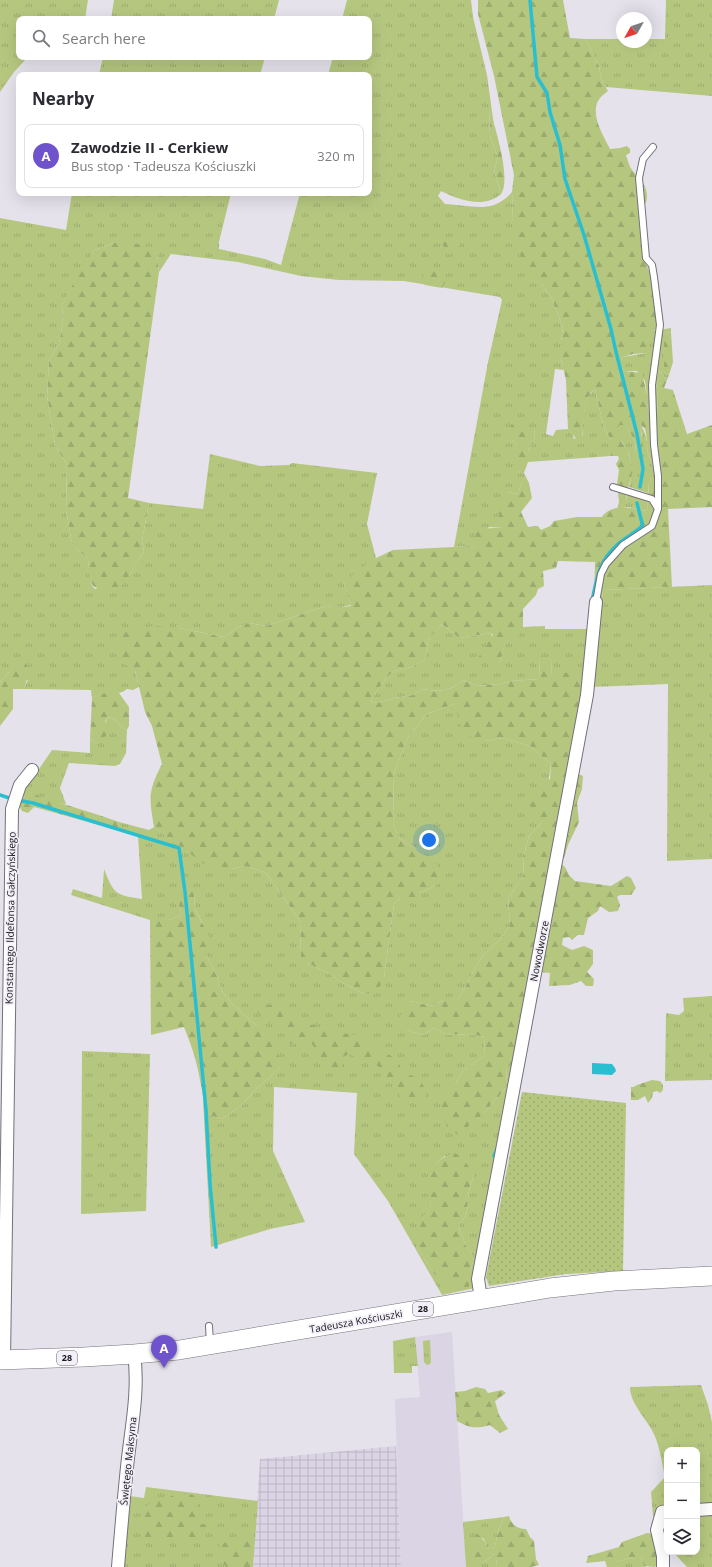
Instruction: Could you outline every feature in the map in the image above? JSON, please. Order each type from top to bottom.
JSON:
[{"type":"main road","name":"Tadeusza Kościuszki","points":[[2,1360],[134,1354],[209,1336],[481,1299],[550,1288],[614,1281],[712,1276]]},
{"type":"street","name":"Nowodworze","points":[[481,1299],[478,1279],[587,695],[596,602]]},
{"type":"street","name":"Konstantego Ildefonsa Gałczyńskiego","points":[[2,1360],[6,872],[12,809],[20,785],[32,770]]},
{"type":"street","name":"Świętego Maksyma","points":[[118,1567],[133,1420],[136,1368],[134,1354]]},
{"type":"street","points":[[700,1510],[712,1509]]},
{"type":"street","points":[[664,1512],[662,1512],[657,1530],[664,1567]]},
{"type":"lane","points":[[596,602],[601,574],[606,564],[623,545],[652,526],[658,509],[658,476],[654,445],[652,385],[660,325],[652,265],[646,258],[639,178],[643,159],[653,147]]},
{"type":"lane","points":[[613,486],[652,499],[658,509]]},
{"type":"shaded area","points":[[452,1332],[466,1567],[401,1567],[395,1399],[420,1397],[415,1337]]},
{"type":"shaded area","points":[[396,1446],[401,1567],[253,1567],[260,1459]]},
{"type":"green space","points":[[0,0],[88,0],[85,16],[16,16],[16,60],[25,60],[14,72],[0,92]]},
{"type":"green space","points":[[114,0],[279,0],[275,16],[111,16]]},
{"type":"green space","points":[[347,0],[471,0],[473,17],[487,75],[494,126],[489,109],[490,136],[498,158],[494,170],[501,194],[494,199],[479,202],[463,200],[441,191],[438,196],[445,204],[481,207],[497,204],[512,192],[513,222],[542,284],[553,301],[563,328],[561,360],[564,370],[555,369],[546,434],[553,436],[556,430],[568,429],[572,432],[574,439],[583,435],[586,404],[591,393],[595,389],[604,428],[611,440],[611,456],[528,462],[528,451],[535,438],[534,429],[512,440],[517,445],[518,471],[524,473],[529,483],[522,483],[517,494],[507,492],[503,528],[489,527],[474,546],[454,547],[488,362],[502,300],[500,297],[404,281],[339,280],[301,276],[238,262],[171,254],[159,272],[157,253],[116,242],[95,250],[82,268],[63,304],[62,327],[59,344],[49,360],[47,396],[55,445],[67,465],[66,510],[72,544],[88,559],[91,584],[95,589],[129,577],[136,562],[144,552],[142,541],[149,503],[203,509],[210,454],[260,466],[289,465],[292,463],[377,473],[367,524],[376,558],[344,583],[351,605],[341,607],[326,606],[266,626],[248,623],[237,628],[224,637],[179,628],[135,670],[139,687],[133,690],[127,689],[118,693],[101,694],[92,698],[91,690],[23,689],[28,680],[9,672],[0,682],[0,218],[66,230],[72,196],[230,196],[219,242],[219,249],[265,259],[281,265],[299,196],[372,196],[372,72],[329,72],[332,60],[372,60],[372,16],[343,16]]},
{"type":"green space","points":[[478,0],[563,0],[570,38],[585,39],[599,66],[601,78],[608,91],[597,103],[596,115],[601,132],[610,149],[627,146],[630,149],[630,153],[626,155],[629,165],[646,188],[646,203],[640,207],[644,256],[651,278],[657,327],[646,342],[646,353],[633,354],[623,357],[619,366],[625,371],[642,373],[650,416],[656,428],[658,398],[656,372],[659,371],[667,380],[664,388],[673,390],[687,434],[712,425],[712,507],[668,509],[672,587],[603,590],[601,606],[594,605],[595,562],[558,561],[556,568],[543,571],[544,586],[538,589],[536,595],[523,609],[523,629],[515,643],[506,639],[500,663],[478,658],[493,635],[491,633],[459,638],[442,624],[428,640],[425,659],[412,667],[394,671],[387,677],[370,701],[377,703],[413,695],[423,689],[439,691],[449,689],[463,680],[477,686],[500,684],[510,681],[539,679],[540,656],[551,660],[552,675],[570,673],[582,677],[585,680],[576,773],[583,776],[582,789],[577,803],[579,822],[568,845],[564,858],[559,858],[558,861],[565,867],[569,875],[575,881],[611,886],[627,876],[631,878],[636,888],[631,895],[620,895],[617,897],[620,905],[618,911],[609,912],[600,906],[598,911],[588,918],[584,935],[578,935],[572,940],[569,937],[563,938],[562,945],[572,950],[584,946],[593,950],[593,964],[587,972],[594,979],[593,986],[586,986],[581,981],[570,985],[549,986],[550,973],[539,972],[516,1065],[507,1065],[506,1088],[483,1114],[458,1135],[447,1127],[441,1108],[445,1090],[455,1085],[463,1071],[484,1056],[485,1037],[469,1034],[448,1035],[433,1028],[424,1035],[406,1030],[400,1016],[410,1001],[433,1006],[444,1000],[458,1000],[481,958],[503,936],[510,925],[508,898],[523,877],[524,855],[529,836],[543,821],[530,809],[532,789],[550,779],[551,764],[530,746],[502,738],[485,741],[464,734],[454,704],[427,714],[408,737],[394,773],[393,824],[400,839],[421,851],[436,863],[445,878],[435,886],[419,893],[418,905],[400,898],[394,904],[384,977],[378,991],[364,994],[339,981],[329,973],[307,963],[301,957],[300,921],[266,873],[246,866],[230,869],[211,869],[154,827],[151,808],[151,794],[154,781],[162,764],[152,726],[145,712],[135,670],[118,661],[119,634],[152,626],[179,628],[224,637],[237,628],[248,623],[266,626],[326,606],[351,606],[344,583],[354,573],[376,558],[393,550],[474,546],[474,534],[477,532],[488,528],[503,528],[498,512],[507,492],[517,494],[522,483],[529,483],[532,498],[521,512],[528,527],[538,526],[541,530],[550,526],[554,521],[577,517],[602,517],[611,510],[617,508],[647,511],[649,483],[655,472],[647,450],[645,429],[640,424],[644,455],[639,457],[636,452],[635,442],[626,425],[620,425],[619,427],[622,443],[627,449],[633,470],[626,496],[626,502],[619,502],[617,484],[619,470],[616,464],[619,459],[618,456],[611,456],[611,440],[604,428],[595,389],[587,400],[585,407],[581,444],[568,429],[566,380],[561,359],[563,328],[553,301],[542,284],[526,278],[513,222],[512,192],[514,175],[494,76],[478,14]]},
{"type":"green space","points":[[666,0],[712,0],[712,96],[606,87],[601,78],[599,66],[585,39],[616,39],[616,48],[652,48],[652,39],[665,39]]},
{"type":"green space","points":[[102,60],[264,60],[261,72],[100,72]]},
{"type":"green space","points":[[489,106],[498,138],[503,164],[504,186],[501,194],[494,170],[498,158],[490,136]]},
{"type":"green space","points":[[460,239],[460,245],[450,255],[447,253],[442,255],[442,253],[446,251],[441,242],[443,241],[448,243]]},
{"type":"green space","points":[[116,242],[141,244],[157,253],[159,272],[128,498],[149,503],[142,541],[144,552],[136,562],[129,577],[116,592],[99,589],[92,584],[89,575],[88,559],[72,544],[66,510],[67,465],[55,445],[47,396],[49,360],[59,344],[62,327],[63,304],[81,268],[95,250]]},
{"type":"green space","points":[[425,269],[435,271],[446,281],[442,288],[425,285],[422,272]]},
{"type":"green space","points":[[671,328],[671,333],[668,332],[664,334],[664,371],[665,374],[669,375],[667,380],[659,371],[656,381],[658,398],[656,428],[650,416],[647,404],[645,381],[637,371],[625,371],[619,366],[623,357],[646,353],[646,342],[653,331]]},
{"type":"green space","points":[[668,332],[671,333],[673,362],[669,375],[665,374],[664,371],[664,334]]},
{"type":"green space","points":[[524,420],[534,429],[535,438],[528,451],[528,462],[524,473],[518,471],[514,458],[517,445],[512,440],[507,429],[516,422]]},
{"type":"green space","points":[[639,423],[646,436],[647,450],[655,472],[649,483],[648,493],[629,487],[631,479],[630,459],[628,451],[619,433],[620,425],[626,425],[635,442],[636,452],[642,435]]},
{"type":"green space","points":[[627,492],[648,501],[647,511],[628,507],[617,509],[619,502],[626,502]]},
{"type":"green space","points":[[712,585],[712,859],[667,861],[668,684],[591,687],[603,590]]},
{"type":"green space","points":[[442,624],[459,638],[491,633],[500,663],[506,638],[515,642],[523,627],[545,626],[545,629],[592,629],[587,681],[552,675],[551,660],[540,657],[539,679],[510,681],[500,684],[477,686],[463,680],[449,689],[434,691],[423,689],[413,695],[377,703],[370,701],[387,677],[394,671],[412,667],[425,659],[428,640]]},
{"type":"green space","points":[[23,658],[28,669],[27,681],[23,689],[13,689],[13,709],[0,726],[0,682],[9,672],[8,665]]},
{"type":"green space","points":[[119,693],[129,707],[129,726],[127,730],[114,719],[108,717],[105,722],[107,734],[102,741],[96,743],[90,739],[92,698],[96,695]]},
{"type":"green space","points":[[454,704],[485,741],[502,738],[530,746],[551,764],[543,821],[529,836],[524,855],[523,877],[508,898],[510,925],[503,936],[481,958],[458,1000],[444,1000],[433,1006],[410,1001],[406,1030],[424,1035],[433,1028],[448,1035],[469,1034],[485,1037],[484,1056],[463,1071],[455,1085],[483,1114],[506,1088],[507,1065],[516,1065],[475,1288],[442,1295],[388,1201],[354,1154],[357,1093],[274,1087],[273,1151],[305,1222],[270,1229],[211,1247],[203,1100],[208,1115],[222,1119],[242,1105],[257,1088],[280,1068],[256,1025],[232,1004],[222,991],[216,974],[206,955],[203,924],[195,909],[194,892],[178,903],[182,915],[169,920],[150,920],[71,895],[73,889],[102,898],[104,869],[110,884],[117,892],[126,896],[142,899],[138,836],[117,830],[119,822],[149,830],[154,827],[188,851],[230,869],[246,866],[266,873],[300,921],[301,956],[307,963],[329,973],[339,981],[364,994],[384,977],[394,904],[400,898],[419,893],[435,886],[419,850],[400,839],[393,824],[394,773],[408,737],[427,714]],"holes":[[[445,1156],[474,1175],[469,1191],[465,1217],[458,1225],[465,1244],[474,1258],[470,1271],[435,1275],[417,1247],[423,1217],[431,1209],[428,1176],[435,1164]]]},
{"type":"green space","points":[[108,717],[114,719],[127,730],[126,753],[120,764],[115,766],[69,763],[60,788],[66,804],[52,802],[36,796],[22,798],[19,794],[37,772],[52,750],[90,753],[90,739],[96,743]]},
{"type":"green space","points":[[29,795],[35,795],[119,822],[117,830],[34,807],[28,813],[22,811],[19,805],[23,798]]},
{"type":"green space","points":[[186,892],[194,892],[195,909],[212,942],[206,955],[216,974],[222,991],[232,1004],[256,1025],[277,1047],[280,1068],[257,1088],[242,1105],[222,1119],[208,1115],[196,1062],[184,1027],[151,1035],[150,920],[169,920],[182,915],[178,903],[182,894]]},
{"type":"green space","points":[[712,996],[712,1080],[665,1081],[666,1013],[679,1015],[684,1011],[683,998]]},
{"type":"green space","points":[[279,1004],[285,1006],[301,1024],[314,1025],[322,1030],[356,1035],[379,1053],[390,1055],[398,1062],[404,1073],[414,1076],[420,1080],[424,1086],[426,1096],[418,1103],[406,1103],[398,1093],[397,1081],[382,1076],[378,1066],[349,1054],[343,1057],[341,1069],[337,1073],[332,1072],[309,1040],[301,1040],[293,1044],[288,1043],[284,1032],[261,1016],[256,1010],[260,1006]]},
{"type":"green space","points":[[82,1051],[150,1054],[146,1211],[81,1214]]},
{"type":"green space","points":[[652,1080],[660,1081],[663,1085],[663,1090],[660,1093],[657,1091],[653,1092],[652,1098],[648,1103],[645,1096],[638,1100],[631,1100],[631,1087]]},
{"type":"green space","points":[[522,1092],[626,1103],[623,1271],[566,1274],[489,1286],[486,1277]]},
{"type":"green space","points":[[455,1153],[463,1158],[474,1175],[469,1191],[465,1217],[458,1225],[465,1244],[474,1258],[470,1271],[473,1277],[468,1288],[458,1288],[449,1277],[435,1275],[417,1247],[418,1232],[423,1217],[431,1208],[428,1185],[429,1173],[434,1165],[446,1156]]},
{"type":"green space","points":[[415,1337],[418,1366],[412,1366],[412,1373],[394,1373],[393,1341]]},
{"type":"green space","points":[[430,1340],[431,1362],[427,1365],[424,1362],[423,1341]]},
{"type":"green space","points":[[701,1385],[712,1422],[712,1507],[700,1507],[700,1447],[664,1447],[664,1472],[654,1434],[639,1411],[633,1399],[630,1387]]},
{"type":"green space","points":[[476,1387],[485,1389],[488,1393],[502,1390],[506,1393],[495,1401],[499,1415],[508,1429],[500,1433],[490,1425],[473,1427],[457,1421],[455,1392],[465,1391]]},
{"type":"green space","points":[[664,1478],[664,1510],[657,1516],[653,1516],[651,1492]]},
{"type":"green space","points":[[146,1487],[258,1501],[253,1567],[124,1567],[129,1496],[144,1498]]},
{"type":"green space","points":[[182,1493],[193,1495],[198,1500],[196,1523],[208,1525],[206,1532],[192,1539],[177,1541],[169,1542],[145,1540],[143,1533],[145,1527],[141,1515],[146,1507],[155,1499],[165,1501],[174,1494]]},
{"type":"green space","points":[[700,1513],[712,1513],[712,1567],[687,1567],[676,1555],[700,1555]]},
{"type":"green space","points":[[509,1516],[515,1526],[526,1529],[534,1541],[536,1559],[539,1565],[531,1567],[497,1567],[494,1554],[483,1563],[470,1562],[469,1553],[477,1547],[475,1537],[477,1533],[486,1543],[487,1549],[495,1547],[498,1531],[504,1517]]},
{"type":"green space","points":[[504,1517],[498,1531],[495,1547],[487,1549],[483,1538],[475,1537],[483,1563],[494,1554],[497,1567],[466,1567],[463,1522]]},
{"type":"green space","points":[[647,1533],[654,1534],[661,1564],[654,1567],[644,1566],[641,1557],[634,1557],[615,1562],[615,1567],[607,1567],[605,1561],[586,1563],[588,1556],[619,1547],[622,1542]]},
{"type":"green space","points":[[240,1537],[249,1538],[252,1552],[250,1567],[226,1567],[219,1555],[218,1549],[220,1542],[227,1543],[234,1547],[235,1543]]},
{"type":"green space","points":[[634,1557],[641,1557],[644,1566],[647,1567],[615,1567],[615,1562]]},
{"type":"water","points":[[592,1063],[612,1064],[616,1071],[612,1075],[592,1074]]},
{"type":"waterway","points":[[530,0],[537,77],[547,93],[550,112],[560,145],[565,179],[584,235],[611,329],[637,434],[643,469],[640,487]]},
{"type":"waterway","points":[[592,601],[595,585],[602,564],[611,551],[642,526],[637,503]]},
{"type":"waterway","points":[[0,795],[12,799]]},
{"type":"waterway","points":[[17,800],[33,803],[179,848],[185,892],[206,1110],[210,1184],[216,1247]]},
{"type":"waterway","points":[[494,1156],[497,1149]]},
{"type":"place","name":"Zawodzie II - Cerkiew","points":[[164,1368]]}]
